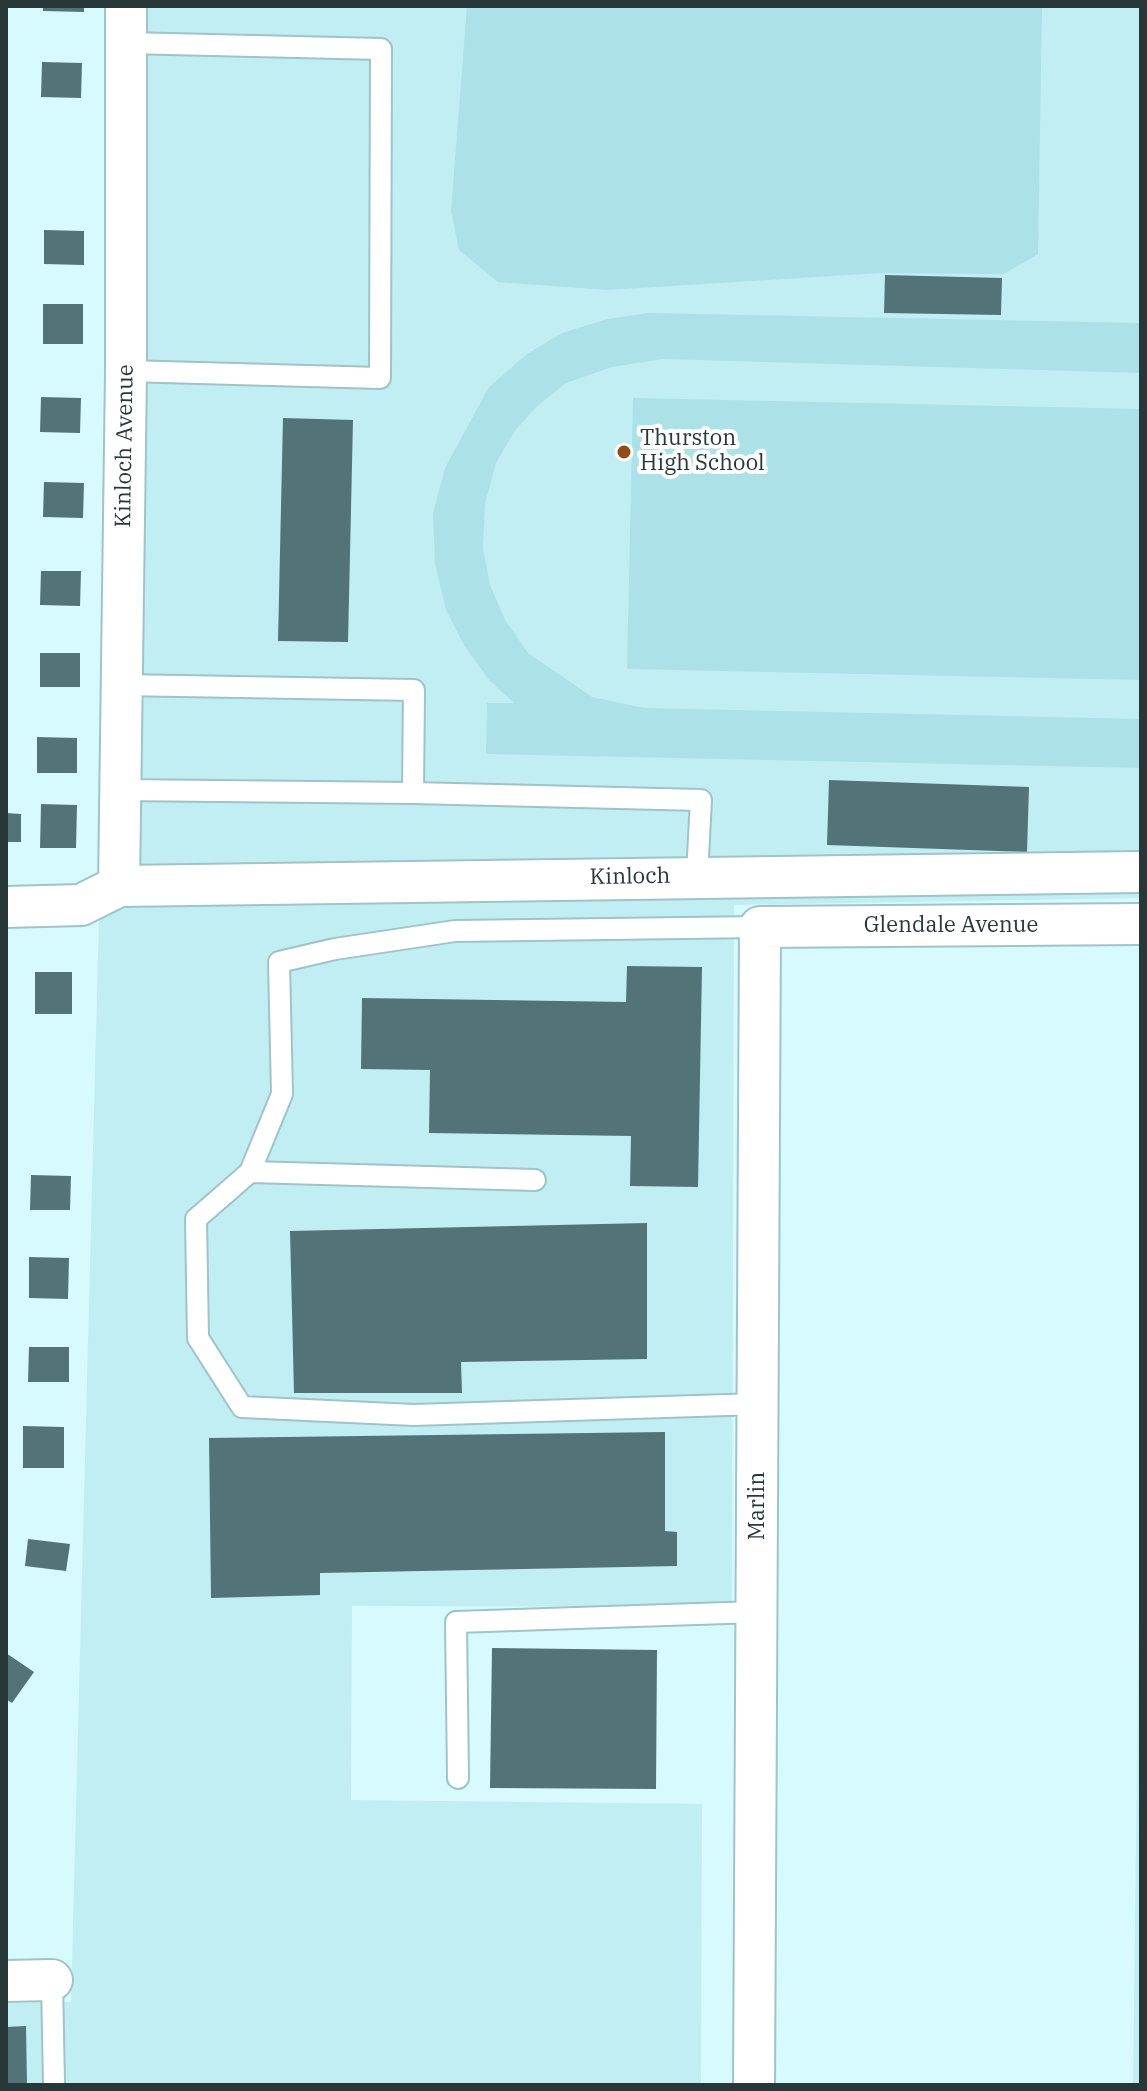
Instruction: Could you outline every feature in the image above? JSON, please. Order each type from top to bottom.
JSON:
[{"type":"street","name":"Kinloch Avenue","points":[[119,886],[126,371],[126,24]]},
{"type":"street","name":"Kinloch","points":[[119,886],[697,875],[1141,872]]},
{"type":"street","points":[[6,907],[81,905],[119,886]]},
{"type":"street","name":"Glendale Avenue","points":[[760,927],[1141,924]]},
{"type":"street","name":"Marlin","points":[[754,2085],[760,927]]},
{"type":"street","points":[[6,1981],[52,1980]]},
{"type":"lane","points":[[126,24],[381,49],[380,378],[126,371]]},
{"type":"lane","points":[[121,685],[414,690],[413,793]]},
{"type":"lane","points":[[120,790],[701,800],[697,875]]},
{"type":"lane","points":[[759,1404],[414,1415],[242,1407],[198,1338],[196,1219],[250,1172],[282,1094],[279,962],[335,949],[455,931],[760,927]]},
{"type":"lane","points":[[250,1172],[535,1180]]},
{"type":"lane","points":[[458,1778],[456,1622],[757,1612]]},
{"type":"lane","points":[[52,1980],[54,2085]]},
{"type":"shaded area","points":[[114,6],[1141,6],[1141,898],[734,905],[732,1607],[352,1606],[351,1800],[702,1804],[701,2085],[6,2085],[6,2003],[71,2002],[99,916]]},
{"type":"shaded area","points":[[467,6],[1042,6],[1038,254],[1004,274],[881,273],[607,290],[498,282],[459,250],[451,211]]},
{"type":"shaded area","points":[[648,313],[1141,323],[1141,373],[663,359],[612,367],[566,383],[536,407],[514,432],[496,463],[485,504],[483,548],[490,585],[505,620],[528,653],[592,697],[644,708],[1141,719],[1141,768],[486,754],[487,703],[514,703],[490,681],[465,647],[446,610],[435,564],[433,513],[445,468],[489,387],[527,354],[562,333],[608,319]]},
{"type":"shaded area","points":[[633,398],[1141,409],[1141,680],[627,669]]},
{"type":"shaded area","points":[[1141,1448],[1141,2085],[1133,2085]]},
{"type":"building","points":[[43,6],[84,6],[84,12],[43,11]]},
{"type":"building","points":[[42,62],[82,63],[81,98],[41,97]]},
{"type":"building","points":[[44,230],[84,231],[84,265],[44,264]]},
{"type":"building","points":[[885,275],[1002,278],[1001,315],[884,313]]},
{"type":"building","points":[[43,304],[83,304],[83,344],[43,344]]},
{"type":"building","points":[[41,397],[81,398],[80,433],[40,432]]},
{"type":"building","points":[[283,418],[353,420],[348,642],[278,641]]},
{"type":"building","points":[[44,482],[84,483],[83,518],[43,517]]},
{"type":"building","points":[[41,571],[81,571],[80,606],[40,605]]},
{"type":"building","points":[[40,653],[80,653],[80,687],[40,687]]},
{"type":"building","points":[[37,737],[77,738],[77,773],[37,773]]},
{"type":"building","points":[[829,780],[1029,787],[1027,852],[827,845]]},
{"type":"building","points":[[41,804],[77,805],[76,848],[40,848]]},
{"type":"building","points":[[6,813],[21,814],[21,842],[6,842]]},
{"type":"building","points":[[627,966],[702,967],[698,1187],[630,1186],[631,1136],[429,1133],[430,1070],[361,1069],[362,998],[626,1002]]},
{"type":"building","points":[[35,972],[72,972],[72,1014],[35,1014]]},
{"type":"building","points":[[31,1175],[71,1176],[70,1210],[30,1210]]},
{"type":"building","points":[[647,1223],[647,1359],[461,1362],[462,1393],[294,1393],[290,1231]]},
{"type":"building","points":[[29,1257],[69,1258],[68,1299],[29,1298]]},
{"type":"building","points":[[29,1347],[69,1347],[69,1382],[28,1382]]},
{"type":"building","points":[[23,1426],[64,1427],[64,1468],[23,1468]]},
{"type":"building","points":[[665,1432],[665,1531],[677,1532],[677,1566],[320,1573],[320,1595],[211,1598],[209,1438]]},
{"type":"building","points":[[28,1539],[70,1544],[66,1571],[25,1566]]},
{"type":"building","points":[[492,1648],[657,1650],[656,1789],[490,1788]]},
{"type":"building","points":[[6,1653],[34,1672],[12,1703],[6,1699]]},
{"type":"building","points":[[26,2026],[27,2085],[6,2085],[6,2027]]},
{"type":"place","name":"Thurston High School","points":[[624,452]]}]
